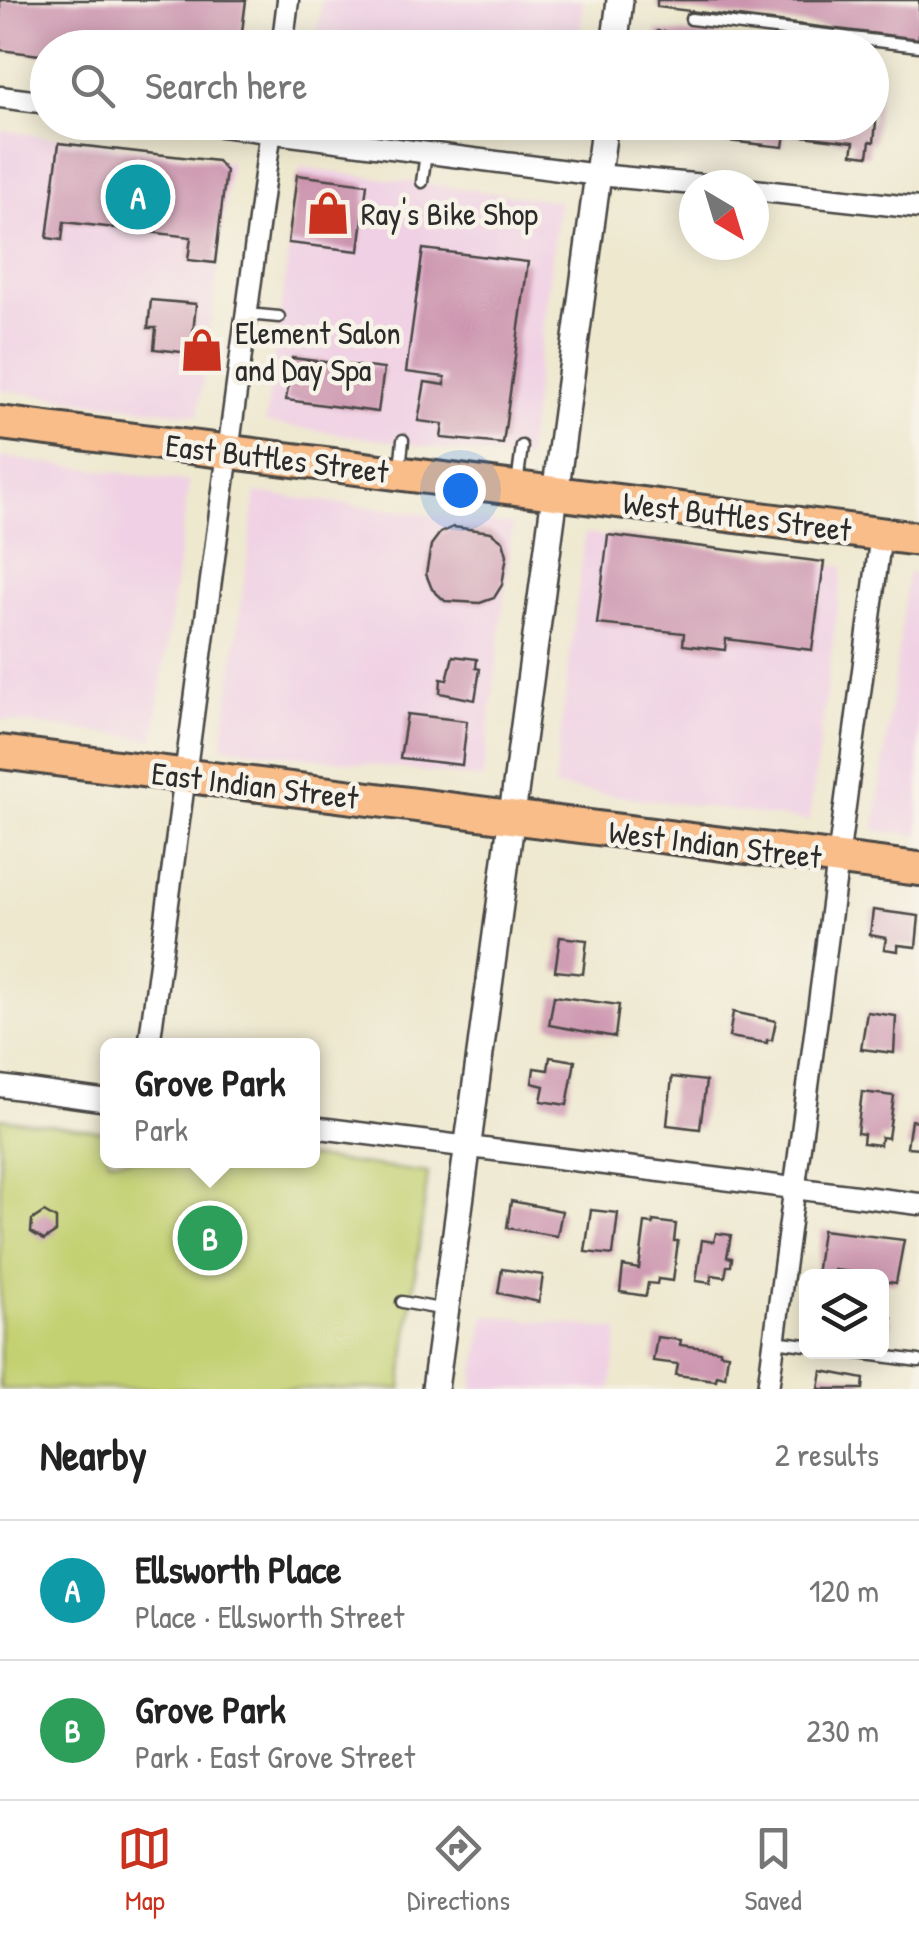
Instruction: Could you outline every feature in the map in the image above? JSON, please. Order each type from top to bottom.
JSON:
[{"type":"highway","name":"East Buttles Street","points":[[0,423],[554,494]]},
{"type":"highway","name":"West Buttles Street","points":[[554,494],[919,539]]},
{"type":"highway","name":"East Indian Street","points":[[0,752],[510,818]]},
{"type":"highway","name":"West Indian Street","points":[[510,818],[919,869]]},
{"type":"street","points":[[284,30],[288,0]]},
{"type":"street","points":[[616,30],[620,0]]},
{"type":"street","points":[[0,97],[30,101]]},
{"type":"street","points":[[150,1038],[269,140]]},
{"type":"street","points":[[345,140],[679,183]]},
{"type":"street","points":[[435,1389],[602,140]]},
{"type":"street","points":[[769,192],[919,208]]},
{"type":"street","points":[[768,1389],[881,534]]},
{"type":"street","points":[[0,1086],[100,1100]]},
{"type":"street","points":[[320,1128],[919,1204]]},
{"type":"lane","points":[[691,18],[789,30]]},
{"type":"lane","points":[[889,42],[919,46]]},
{"type":"lane","points":[[422,182],[426,153]]},
{"type":"lane","points":[[246,314],[279,317]]},
{"type":"lane","points":[[400,474],[403,440]]},
{"type":"lane","points":[[516,488],[522,446]]},
{"type":"lane","points":[[402,1302],[445,1310]]},
{"type":"lane","points":[[774,1341],[799,1345]]},
{"type":"lane","points":[[889,1357],[919,1361]]},
{"type":"shaded area","points":[[322,0],[584,0],[580,30],[318,30]]},
{"type":"shaded area","points":[[0,130],[30,134],[30,140],[72,140],[231,162],[198,415],[0,390]]},
{"type":"shaded area","points":[[300,168],[559,201],[526,461],[265,423]]},
{"type":"shaded area","points":[[0,457],[189,482],[154,739],[0,720]]},
{"type":"shaded area","points":[[256,493],[513,525],[483,779],[222,746]]},
{"type":"shaded area","points":[[585,534],[843,567],[809,821],[554,787]]},
{"type":"shaded area","points":[[908,573],[919,574],[919,835],[875,830]]},
{"type":"shaded area","points":[[485,1315],[619,1330],[611,1389],[472,1389]]},
{"type":"green space","points":[[0,1118],[100,1131],[100,1168],[320,1168],[320,1159],[428,1173],[401,1389],[0,1389]]},
{"type":"building","points":[[0,0],[246,0],[242,30],[30,30],[30,54],[0,50]]},
{"type":"building","points":[[657,0],[919,0],[919,39],[889,35],[889,30],[845,30],[657,7]]},
{"type":"building","points":[[719,140],[784,140],[783,147]]},
{"type":"building","points":[[837,140],[874,140],[870,141],[868,156],[852,154],[854,142]]},
{"type":"building","points":[[59,143],[217,161],[226,171],[215,263],[188,260],[191,237],[64,222],[62,240],[47,238]]},
{"type":"building","name":"Ray's Bike Shop","points":[[297,175],[367,184],[359,251],[288,243]]},
{"type":"building","points":[[423,249],[528,262],[503,444],[441,438],[443,424],[418,421],[425,382],[445,385],[445,377],[406,372]]},
{"type":"building","points":[[151,300],[196,304],[191,353],[154,349],[156,328],[148,328]]},
{"type":"building","points":[[292,358],[384,369],[378,412],[286,400]]},
{"type":"building","points":[[453,527],[491,532],[503,541],[507,555],[502,585],[494,598],[480,603],[445,601],[432,589],[426,574],[431,545],[440,533]]},
{"type":"building","points":[[608,535],[824,562],[812,650],[726,639],[725,650],[683,645],[684,633],[597,624]]},
{"type":"building","points":[[453,656],[477,659],[476,668],[480,669],[475,700],[440,693],[441,679],[447,680]]},
{"type":"building","points":[[407,714],[467,721],[462,765],[400,758]]},
{"type":"building","points":[[873,910],[919,916],[916,947],[898,945],[898,951],[884,949],[886,938],[870,935]]},
{"type":"building","points":[[560,937],[587,940],[583,974],[555,971]]},
{"type":"building","points":[[554,996],[619,1005],[615,1037],[549,1025]]},
{"type":"building","points":[[733,1012],[776,1021],[772,1040],[767,1043],[729,1037]]},
{"type":"building","points":[[867,1012],[896,1016],[894,1053],[861,1049]]},
{"type":"building","points":[[550,1057],[575,1061],[567,1105],[541,1101],[544,1086],[532,1083],[534,1068],[548,1070]]},
{"type":"building","points":[[672,1077],[706,1081],[700,1129],[667,1125]]},
{"type":"building","points":[[862,1092],[894,1096],[888,1138],[881,1137],[880,1145],[863,1143],[864,1134],[857,1133]]},
{"type":"building","points":[[911,1120],[919,1121],[919,1148],[907,1147]]},
{"type":"building","points":[[511,1201],[562,1211],[557,1236],[507,1228]]},
{"type":"building","points":[[591,1210],[618,1213],[613,1255],[585,1252]]},
{"type":"building","points":[[44,1212],[56,1219],[56,1232],[44,1240],[31,1232],[32,1220]]},
{"type":"building","points":[[645,1223],[676,1224],[673,1281],[658,1279],[657,1284],[648,1283],[646,1296],[620,1292],[623,1266],[639,1269]]},
{"type":"building","points":[[822,1230],[904,1240],[896,1283],[889,1282],[889,1269],[817,1269]]},
{"type":"building","points":[[716,1233],[731,1235],[727,1257],[732,1258],[731,1266],[727,1266],[725,1277],[712,1275],[711,1283],[696,1281],[702,1240],[714,1242]]},
{"type":"building","points":[[502,1269],[543,1275],[539,1302],[498,1293]]},
{"type":"building","points":[[657,1337],[728,1354],[725,1377],[717,1375],[716,1380],[676,1375],[678,1364],[653,1361]]},
{"type":"building","points":[[822,1371],[864,1379],[863,1389],[819,1389]]},
{"type":"place","name":"Ellsworth Place","points":[[138,197]]},
{"type":"place","name":"Ray's Bike Shop","points":[[328,213]]},
{"type":"place","name":"Element Salon and Day Spa","points":[[202,350]]},
{"type":"place","name":"Grove Park","points":[[210,1238]]}]
